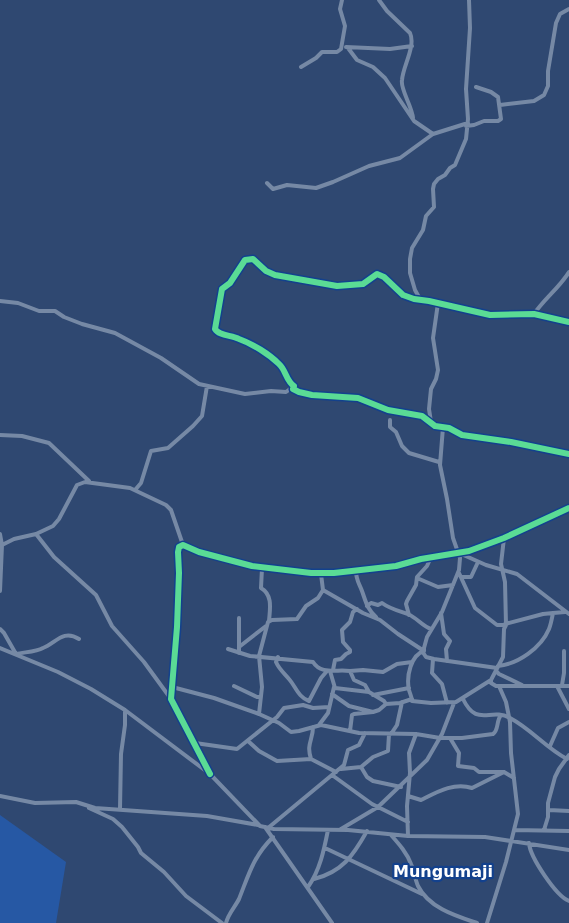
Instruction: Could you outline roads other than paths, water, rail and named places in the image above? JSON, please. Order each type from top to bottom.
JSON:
[{"type":"street","points":[[301,67],[322,52],[339,51],[343,43],[345,26],[340,9],[342,0]]},
{"type":"street","points":[[379,0],[387,11],[410,33],[412,38],[412,46],[406,60],[402,81],[406,98],[411,106],[412,118]]},
{"type":"street","points":[[420,299],[410,273],[409,262],[411,252],[423,230],[426,216],[434,207],[434,184],[438,179],[446,175],[457,162],[465,142],[467,124],[466,81],[470,28],[469,0]]},
{"type":"street","points":[[500,105],[534,101],[544,95],[548,86],[548,71],[556,22],[560,14],[569,9]]},
{"type":"street","points":[[343,43],[357,60],[373,67],[385,78],[412,118],[426,131],[433,134]]},
{"type":"street","points":[[348,48],[390,49],[412,46]]},
{"type":"street","points":[[267,183],[273,189],[288,185],[320,187],[369,166],[400,158],[433,134],[467,124],[474,125],[484,121],[498,122],[501,116],[500,105],[496,96],[476,87]]},
{"type":"street","points":[[569,322],[534,314],[490,315],[406,297],[384,277],[377,274],[363,284],[337,286],[275,275],[266,271],[253,260],[244,260],[230,283],[223,287],[221,291],[215,330],[240,339],[270,357],[283,368],[290,384],[299,392],[358,398],[388,410],[422,416],[435,426],[449,428],[462,435],[511,442],[569,454]]},
{"type":"street","points":[[534,314],[569,272]]},
{"type":"street","points":[[0,301],[18,303],[40,310],[55,311],[64,317],[82,324],[115,333],[161,358],[194,381],[207,386],[245,394],[271,390],[286,392],[294,386]]},
{"type":"street","points":[[431,422],[431,389],[438,370],[432,338],[438,303]]},
{"type":"street","points":[[135,490],[141,483],[151,450],[165,449],[173,445],[202,416],[207,386]]},
{"type":"street","points":[[390,420],[390,427],[396,432],[405,449],[414,455],[424,456],[440,462]]},
{"type":"street","points":[[443,427],[440,462],[453,538],[458,552],[461,577],[475,608],[497,625],[546,613],[567,613]]},
{"type":"street","points":[[0,435],[22,436],[49,444],[89,482]]},
{"type":"street","points":[[2,545],[19,537],[36,534],[53,526],[59,519],[77,485],[89,482],[135,490],[169,507],[183,545]]},
{"type":"street","points":[[183,545],[240,564],[262,568],[321,574],[356,571],[396,566],[469,551],[504,538],[569,508]]},
{"type":"street","points":[[0,534],[2,545],[0,590]]},
{"type":"street","points":[[36,534],[54,557],[96,595],[112,626],[144,662],[171,699],[210,774]]},
{"type":"street","points":[[459,570],[441,613],[431,629],[423,651],[412,662],[409,688],[412,701],[454,703],[491,680],[504,654],[504,630],[507,612],[501,564],[504,538]]},
{"type":"street","points":[[171,699],[178,619],[178,552],[179,547],[183,545]]},
{"type":"street","points":[[458,552],[478,562],[517,574],[567,613]]},
{"type":"street","points":[[409,615],[406,603],[417,583],[417,578],[431,558]]},
{"type":"street","points":[[461,577],[471,577],[478,562]]},
{"type":"street","points":[[259,714],[262,680],[259,656],[271,607],[268,593],[261,588],[262,568]]},
{"type":"street","points":[[356,571],[357,583],[367,606],[380,620],[423,651],[426,656],[433,659],[497,668],[516,662],[533,649],[548,631],[553,614]]},
{"type":"street","points":[[269,621],[297,619],[306,606],[318,598],[323,590],[321,574]]},
{"type":"street","points":[[417,578],[438,587],[453,585]]},
{"type":"street","points":[[323,590],[380,620]]},
{"type":"street","points":[[367,606],[371,603],[378,605],[382,603],[394,610],[409,615],[416,619],[418,623],[431,629]]},
{"type":"street","points":[[308,703],[321,678],[330,670],[335,660],[341,659],[351,651],[343,642],[342,630],[350,622],[353,612],[357,609]]},
{"type":"street","points":[[441,613],[444,634],[450,641],[446,650],[447,661]]},
{"type":"street","points":[[239,618],[239,653]]},
{"type":"street","points":[[239,647],[266,626]]},
{"type":"street","points":[[0,628],[16,654]]},
{"type":"street","points":[[16,654],[43,649],[61,636],[74,636],[79,639]]},
{"type":"street","points":[[0,648],[73,680],[125,710],[210,774],[264,827],[332,923]]},
{"type":"street","points":[[228,649],[239,653],[313,662],[316,667],[330,670],[384,672],[397,664],[412,662]]},
{"type":"street","points":[[564,651],[564,673],[560,686],[569,709]]},
{"type":"street","points":[[278,657],[276,662],[279,668],[313,708],[329,707]]},
{"type":"street","points":[[433,659],[432,673],[440,680],[447,703]]},
{"type":"street","points":[[497,668],[499,674],[524,686]]},
{"type":"street","points":[[319,725],[326,715],[334,687],[330,670]]},
{"type":"street","points":[[350,671],[353,679],[366,685],[368,692]]},
{"type":"street","points":[[491,680],[490,683],[499,686],[569,686]]},
{"type":"street","points":[[234,686],[257,697],[261,697]]},
{"type":"street","points":[[487,923],[512,840],[518,807],[509,717],[506,702],[499,686]]},
{"type":"street","points":[[172,687],[214,698],[259,714],[273,720],[291,732],[299,732],[319,725],[365,733],[416,734],[450,738],[493,734],[502,715]]},
{"type":"street","points":[[334,687],[368,692],[386,704]]},
{"type":"street","points":[[373,695],[409,688]]},
{"type":"street","points":[[332,694],[351,707],[373,712]]},
{"type":"street","points":[[350,731],[353,714],[373,712],[386,704],[412,699]]},
{"type":"street","points":[[463,699],[466,706],[480,716],[502,715],[509,717],[568,757],[555,777],[548,803],[548,817],[544,830]]},
{"type":"street","points":[[336,772],[353,766],[361,767],[374,757],[388,751],[390,734],[397,726],[402,702]]},
{"type":"street","points":[[195,743],[234,750],[240,748],[284,708],[308,703]]},
{"type":"street","points":[[339,830],[378,807],[427,760],[440,738],[454,703]]},
{"type":"street","points":[[120,809],[121,754],[125,710]]},
{"type":"street","points":[[550,746],[558,728],[569,722]]},
{"type":"street","points":[[311,759],[308,744],[313,734],[313,727]]},
{"type":"street","points":[[264,827],[346,764],[348,750],[360,745],[365,733]]},
{"type":"street","points":[[408,836],[409,751],[416,734]]},
{"type":"street","points":[[450,738],[459,753],[458,766],[474,768],[479,772],[504,772],[514,778]]},
{"type":"street","points":[[248,741],[259,751],[277,761],[311,759],[336,772],[357,794],[408,822]]},
{"type":"street","points":[[361,767],[372,781],[401,787]]},
{"type":"street","points":[[408,796],[421,800],[435,792],[449,788],[464,785],[472,788],[504,772]]},
{"type":"street","points":[[0,796],[35,803],[68,802],[95,808],[207,816],[264,827],[367,831],[408,836],[471,836],[512,840],[569,850]]},
{"type":"street","points":[[80,804],[113,819],[122,826],[141,853],[164,872],[184,895],[224,923],[238,901],[254,861],[264,846],[273,838]]},
{"type":"street","points":[[549,810],[569,811]]},
{"type":"street","points":[[308,888],[314,879],[328,830]]},
{"type":"street","points":[[514,830],[569,831]]},
{"type":"street","points":[[314,879],[331,874],[348,860],[367,831]]},
{"type":"street","points":[[390,834],[411,862],[418,886],[424,895]]},
{"type":"street","points":[[529,843],[533,858],[564,899],[569,901]]},
{"type":"street","points":[[324,848],[424,895],[443,910],[477,923]]},
{"type":"district","name":"Mungumaji","points":[[443,871]]}]
